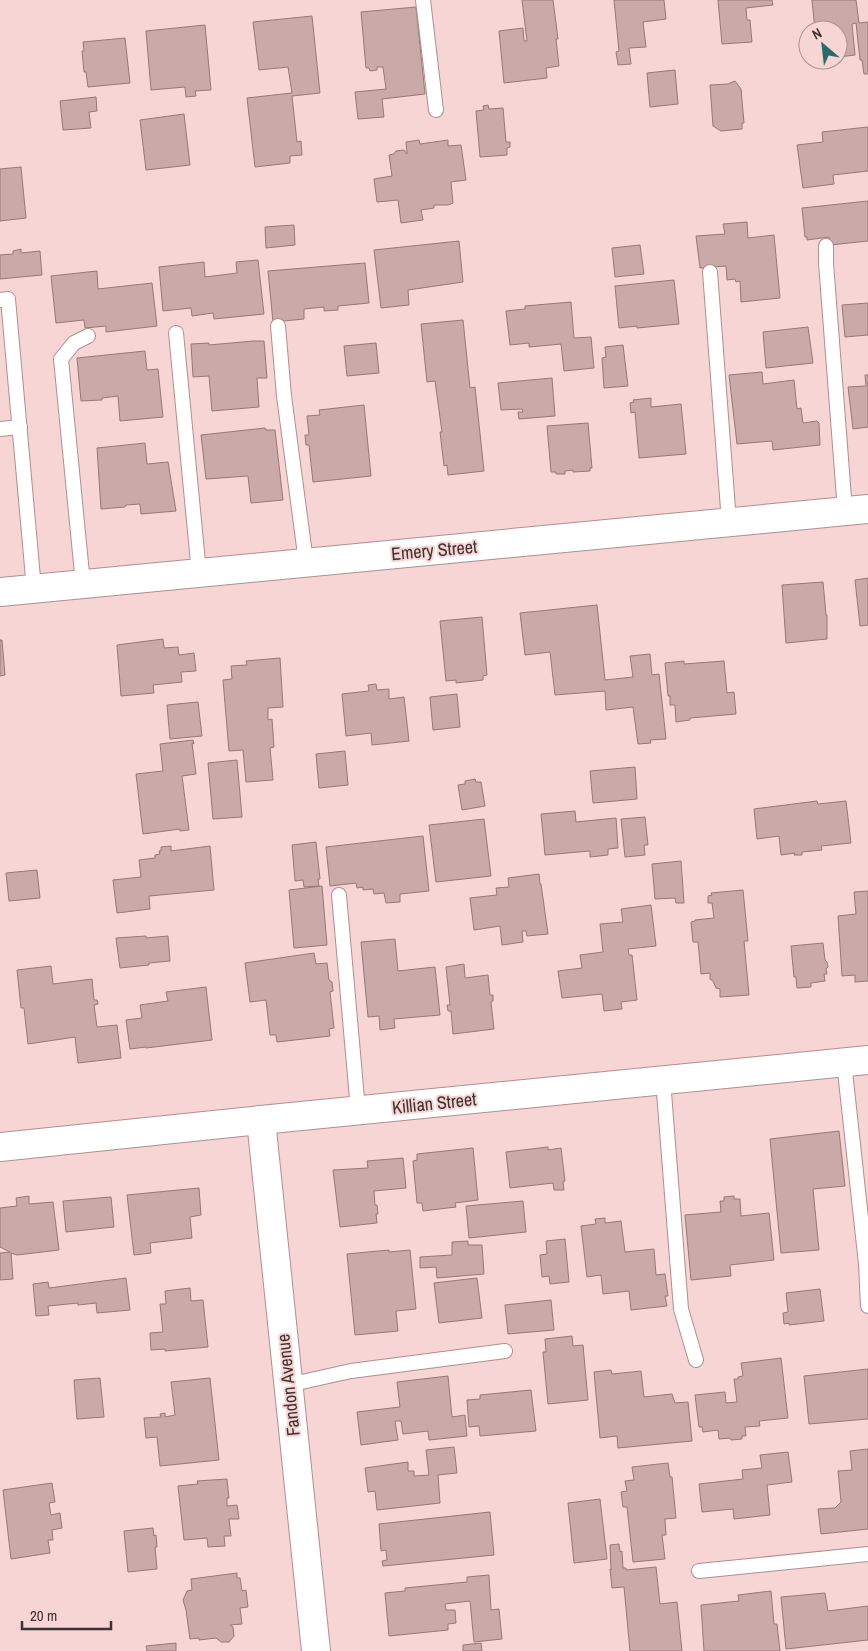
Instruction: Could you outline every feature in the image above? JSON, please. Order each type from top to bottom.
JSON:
[{"type":"street","name":"Emery Street","points":[[0,592],[856,510]]},
{"type":"street","name":"Killian Street","points":[[0,1148],[358,1110],[856,1061]]},
{"type":"street","name":"Fandon Avenue","points":[[261,1120],[316,1651]]},
{"type":"lane","points":[[423,0],[436,110]]},
{"type":"lane","points":[[826,246],[826,263],[856,510]]},
{"type":"lane","points":[[710,272],[716,374],[729,522]]},
{"type":"lane","points":[[0,300],[8,299],[34,588]]},
{"type":"lane","points":[[278,326],[284,396],[306,562]]},
{"type":"lane","points":[[176,333],[200,573]]},
{"type":"lane","points":[[83,584],[61,359],[74,344],[88,336]]},
{"type":"lane","points":[[0,429],[20,427]]},
{"type":"lane","points":[[339,895],[358,1110]]},
{"type":"lane","points":[[856,1061],[861,1216],[868,1306]]},
{"type":"lane","points":[[663,1080],[681,1308],[696,1360]]},
{"type":"lane","points":[[288,1385],[351,1371],[505,1351]]},
{"type":"lane","points":[[699,1572],[868,1554]]},
{"type":"building","points":[[522,0],[553,0],[559,66],[546,68],[547,78],[504,83],[499,31],[523,28],[524,41],[527,41]]},
{"type":"building","points":[[614,0],[664,0],[666,19],[643,22],[646,47],[629,48],[631,64],[618,65],[616,52],[619,51]]},
{"type":"building","points":[[718,0],[772,0],[773,5],[746,8],[747,20],[750,20],[752,42],[722,44]]},
{"type":"building","points":[[812,0],[856,0],[859,23],[868,22],[868,74],[864,74],[862,60],[860,60],[856,23],[852,24],[855,55],[848,56],[848,20],[814,20]]},
{"type":"building","points":[[416,7],[425,94],[382,99],[384,117],[358,119],[355,92],[386,89],[383,67],[377,67],[377,70],[370,71],[369,68],[366,68],[361,12]]},
{"type":"building","points":[[312,16],[320,93],[292,96],[297,142],[301,141],[302,155],[290,156],[290,163],[255,167],[247,98],[292,93],[288,67],[259,70],[253,22]]},
{"type":"building","points":[[205,25],[211,90],[195,91],[196,96],[186,97],[185,87],[151,90],[146,31]]},
{"type":"building","points":[[125,38],[130,83],[88,87],[86,72],[84,72],[83,42]]},
{"type":"building","points":[[675,70],[678,104],[650,107],[647,73]]},
{"type":"building","points":[[735,81],[741,89],[744,123],[742,123],[742,129],[721,131],[713,126],[710,85],[728,84]]},
{"type":"building","points":[[96,97],[97,111],[89,112],[91,128],[63,130],[60,101]]},
{"type":"building","points":[[488,105],[489,109],[503,108],[506,142],[510,142],[510,147],[507,148],[507,155],[480,157],[476,111],[484,110],[483,106]]},
{"type":"building","points":[[184,114],[190,165],[146,170],[140,120]]},
{"type":"building","points":[[868,127],[868,171],[833,175],[834,184],[803,188],[797,145],[823,142],[822,132]]},
{"type":"building","points":[[419,140],[420,144],[448,140],[448,146],[461,145],[466,180],[451,182],[453,203],[434,205],[434,208],[421,210],[423,220],[401,223],[398,200],[377,202],[374,179],[392,176],[389,155],[394,154],[396,151],[404,150],[407,154],[406,142]]},
{"type":"building","points":[[21,167],[26,218],[0,221],[0,169]]},
{"type":"building","points":[[868,201],[868,241],[830,245],[829,237],[807,240],[807,237],[805,237],[802,208]]},
{"type":"building","points":[[747,222],[748,238],[774,235],[780,298],[741,302],[740,281],[736,282],[735,279],[727,280],[726,266],[700,268],[696,236],[725,234],[723,224]]},
{"type":"building","points":[[294,225],[295,245],[266,248],[265,227]]},
{"type":"building","points":[[459,241],[463,282],[408,290],[409,305],[381,308],[374,250]]},
{"type":"building","points":[[640,245],[644,274],[615,277],[612,248]]},
{"type":"building","points":[[21,249],[21,253],[40,251],[42,275],[0,279],[0,255],[13,254],[13,251]]},
{"type":"building","points":[[258,260],[264,314],[214,319],[213,313],[192,316],[191,308],[163,311],[159,267],[204,262],[205,277],[237,273],[236,262]]},
{"type":"building","points":[[365,263],[369,303],[338,306],[338,310],[324,311],[324,307],[304,309],[304,319],[273,322],[268,271]]},
{"type":"building","points":[[97,271],[98,289],[152,283],[157,326],[106,332],[106,326],[85,328],[84,320],[56,323],[51,276]]},
{"type":"building","points":[[674,280],[679,324],[619,328],[615,286]]},
{"type":"building","points":[[571,302],[574,338],[591,337],[594,368],[564,371],[561,344],[529,347],[529,343],[510,345],[506,311],[525,309],[525,306]]},
{"type":"building","points":[[868,303],[868,335],[845,337],[842,305]]},
{"type":"building","points":[[463,320],[470,388],[475,387],[484,471],[448,475],[447,465],[444,466],[440,432],[442,432],[435,381],[427,382],[421,324]]},
{"type":"building","points":[[808,327],[813,363],[766,368],[763,332]]},
{"type":"building","points":[[264,341],[267,378],[257,378],[259,407],[212,411],[209,376],[193,377],[191,344],[209,343],[209,345]]},
{"type":"building","points":[[376,343],[379,373],[347,376],[344,346]]},
{"type":"building","points":[[623,345],[628,386],[604,388],[602,358],[606,357],[605,347]]},
{"type":"building","points":[[145,351],[147,370],[158,369],[163,417],[120,421],[118,396],[102,398],[102,400],[81,401],[77,358]]},
{"type":"building","points":[[762,372],[763,384],[794,380],[797,409],[801,408],[803,423],[817,421],[819,423],[820,445],[773,450],[772,441],[737,444],[729,375]]},
{"type":"building","points":[[865,375],[868,375],[868,427],[853,429],[848,387],[866,386]]},
{"type":"building","points":[[552,378],[555,416],[519,419],[518,412],[523,412],[522,409],[501,410],[498,383]]},
{"type":"building","points":[[651,398],[651,407],[681,404],[686,454],[639,458],[635,412],[631,413],[630,403],[634,402],[633,400]]},
{"type":"building","points":[[364,405],[371,476],[313,482],[309,445],[306,445],[305,435],[309,435],[307,416],[320,415],[319,410]]},
{"type":"building","points":[[588,423],[592,468],[590,468],[590,471],[573,472],[573,470],[565,471],[565,474],[551,472],[547,426]]},
{"type":"building","points":[[265,428],[266,430],[275,430],[283,500],[251,503],[248,476],[206,479],[201,435]]},
{"type":"building","points":[[145,443],[147,464],[168,462],[176,511],[141,514],[140,504],[101,509],[97,448]]},
{"type":"building","points":[[868,578],[868,625],[860,626],[855,580]]},
{"type":"building","points":[[823,582],[827,615],[827,639],[786,643],[782,585]]},
{"type":"building","points":[[597,605],[605,680],[633,677],[630,656],[650,654],[652,675],[659,674],[666,739],[650,740],[651,743],[638,744],[633,707],[606,710],[605,691],[555,695],[550,652],[525,655],[520,613]]},
{"type":"building","points":[[482,617],[487,675],[483,676],[483,680],[456,683],[456,680],[446,681],[440,621]]},
{"type":"building","points":[[163,639],[164,648],[178,647],[179,655],[194,653],[196,671],[181,672],[182,682],[153,685],[154,693],[121,696],[117,645]]},
{"type":"building","points":[[0,640],[2,640],[5,675],[0,676]]},
{"type":"building","points":[[280,658],[283,707],[268,708],[268,720],[272,719],[274,747],[270,748],[273,780],[246,782],[243,750],[229,751],[223,680],[232,679],[231,666],[247,665],[246,661]]},
{"type":"building","points":[[684,661],[684,664],[724,661],[727,693],[734,692],[736,714],[690,718],[690,720],[676,722],[675,705],[670,705],[670,696],[668,696],[665,663]]},
{"type":"building","points":[[376,684],[377,690],[389,689],[389,699],[404,697],[409,741],[372,745],[371,733],[346,736],[342,694],[369,691],[368,685]]},
{"type":"building","points":[[457,694],[460,727],[433,730],[430,697]]},
{"type":"building","points":[[198,702],[202,736],[170,739],[167,705]]},
{"type":"building","points":[[193,740],[196,774],[182,776],[189,830],[180,831],[180,829],[143,834],[136,774],[163,771],[160,744]]},
{"type":"building","points":[[345,751],[348,785],[319,788],[316,754]]},
{"type":"building","points":[[237,760],[242,817],[213,819],[208,763]]},
{"type":"building","points":[[635,767],[637,799],[593,803],[590,771]]},
{"type":"building","points":[[475,779],[476,782],[481,782],[485,806],[462,810],[458,785]]},
{"type":"building","points":[[817,801],[818,804],[846,801],[851,843],[821,846],[822,850],[802,852],[802,855],[794,855],[795,853],[781,855],[779,836],[757,839],[754,809]]},
{"type":"building","points":[[575,811],[576,822],[616,818],[618,848],[608,849],[608,855],[590,857],[590,851],[545,855],[541,814]]},
{"type":"building","points":[[645,817],[648,845],[644,845],[645,855],[625,857],[621,819]]},
{"type":"building","points":[[484,819],[491,876],[436,882],[429,825]]},
{"type":"building","points":[[423,836],[429,891],[400,894],[400,902],[386,903],[384,893],[374,894],[373,889],[363,890],[363,887],[357,888],[356,883],[330,886],[326,847]]},
{"type":"building","points":[[316,842],[319,886],[304,887],[303,880],[295,881],[292,845]]},
{"type":"building","points":[[171,846],[171,851],[210,846],[214,890],[149,896],[150,909],[117,913],[113,880],[141,877],[139,860],[155,858],[155,855],[160,854],[161,847]]},
{"type":"building","points":[[681,861],[684,903],[676,903],[675,898],[655,899],[652,864]]},
{"type":"building","points":[[37,870],[40,898],[9,901],[6,873]]},
{"type":"building","points":[[539,874],[548,934],[527,936],[526,931],[522,931],[523,942],[502,945],[500,926],[474,930],[470,898],[497,895],[496,888],[509,887],[508,878]]},
{"type":"building","points":[[322,886],[327,945],[294,948],[289,890]]},
{"type":"building","points":[[743,890],[748,941],[744,941],[749,995],[720,997],[720,989],[716,988],[710,979],[710,973],[701,974],[698,942],[693,942],[691,922],[714,918],[712,903],[708,903],[708,896],[712,895],[711,893]]},
{"type":"building","points":[[868,891],[868,981],[855,982],[855,975],[842,976],[838,916],[856,914],[854,892]]},
{"type":"building","points":[[651,905],[656,946],[628,949],[629,955],[632,955],[637,1000],[621,1002],[622,1009],[604,1011],[602,994],[562,998],[558,971],[582,968],[580,955],[603,952],[600,924],[623,922],[621,909]]},
{"type":"building","points":[[146,936],[146,938],[168,936],[170,961],[120,968],[116,938]]},
{"type":"building","points":[[395,939],[398,971],[435,967],[440,1015],[394,1019],[395,1028],[380,1030],[379,1016],[368,1017],[361,942]]},
{"type":"building","points":[[823,943],[825,960],[828,967],[826,969],[827,974],[824,974],[825,981],[811,983],[811,987],[797,988],[791,946]]},
{"type":"building","points":[[314,953],[316,964],[327,963],[329,980],[332,982],[333,991],[330,992],[334,1028],[329,1029],[330,1036],[277,1042],[276,1035],[270,1035],[266,1000],[250,1002],[245,963]]},
{"type":"building","points":[[464,964],[465,978],[488,975],[490,995],[493,995],[493,1001],[491,1002],[494,1029],[453,1034],[451,1011],[448,1011],[447,1005],[450,1005],[446,967]]},
{"type":"building","points":[[51,966],[53,984],[92,979],[94,1000],[97,1000],[98,1004],[94,1005],[97,1027],[117,1025],[121,1058],[78,1063],[75,1037],[28,1044],[24,1008],[21,1008],[17,970]]},
{"type":"building","points":[[206,987],[212,1040],[130,1049],[126,1020],[142,1018],[140,1005],[168,1001],[166,992]]},
{"type":"building","points":[[839,1131],[845,1186],[813,1189],[819,1250],[781,1253],[770,1139]]},
{"type":"building","points":[[548,1147],[548,1150],[561,1148],[565,1181],[563,1182],[564,1190],[554,1190],[553,1183],[510,1188],[506,1152]]},
{"type":"building","points":[[473,1148],[478,1200],[455,1203],[456,1207],[423,1211],[422,1203],[417,1203],[413,1161],[417,1160],[417,1154]]},
{"type":"building","points":[[403,1158],[406,1188],[374,1191],[378,1214],[376,1214],[377,1223],[340,1227],[333,1170],[368,1168],[367,1161]]},
{"type":"building","points":[[199,1188],[201,1215],[190,1217],[192,1238],[150,1243],[151,1253],[134,1255],[127,1195]]},
{"type":"building","points":[[29,1196],[29,1204],[53,1202],[59,1250],[17,1255],[11,1253],[13,1279],[0,1280],[0,1253],[10,1252],[0,1247],[0,1208],[17,1206],[16,1198]]},
{"type":"building","points":[[734,1196],[734,1199],[740,1199],[741,1216],[769,1213],[774,1260],[730,1265],[731,1276],[691,1280],[685,1215],[721,1212],[720,1201],[724,1201],[724,1197]]},
{"type":"building","points":[[111,1197],[114,1227],[66,1232],[63,1201]]},
{"type":"building","points":[[523,1201],[526,1232],[469,1238],[466,1206]]},
{"type":"building","points":[[605,1218],[605,1223],[621,1221],[625,1252],[654,1249],[656,1275],[665,1274],[668,1296],[665,1296],[667,1306],[631,1310],[629,1291],[603,1294],[601,1275],[587,1277],[581,1226],[596,1224],[595,1219]]},
{"type":"building","points":[[565,1239],[569,1282],[550,1284],[549,1276],[542,1277],[540,1255],[547,1254],[546,1241]]},
{"type":"building","points":[[468,1241],[468,1245],[482,1245],[484,1274],[437,1278],[436,1267],[420,1268],[420,1257],[452,1255],[452,1242]]},
{"type":"building","points":[[389,1250],[389,1252],[410,1250],[416,1309],[396,1311],[398,1331],[355,1335],[347,1254]]},
{"type":"building","points":[[126,1278],[130,1310],[97,1313],[96,1303],[78,1305],[78,1303],[48,1306],[49,1315],[36,1316],[33,1284],[48,1282],[49,1288]]},
{"type":"building","points":[[477,1278],[482,1318],[439,1323],[434,1283]]},
{"type":"building","points":[[190,1288],[191,1301],[203,1300],[208,1347],[165,1351],[165,1349],[151,1350],[150,1333],[163,1332],[160,1304],[166,1304],[165,1291]]},
{"type":"building","points":[[820,1289],[824,1321],[784,1324],[783,1313],[788,1312],[786,1293]]},
{"type":"building","points":[[551,1300],[554,1330],[508,1334],[505,1305]]},
{"type":"building","points":[[572,1336],[573,1346],[583,1345],[588,1400],[548,1404],[543,1352],[546,1352],[545,1339]]},
{"type":"building","points":[[781,1358],[788,1418],[759,1421],[760,1426],[745,1427],[746,1436],[742,1436],[742,1439],[719,1439],[718,1430],[703,1432],[702,1427],[699,1427],[695,1395],[725,1392],[726,1403],[737,1402],[734,1379],[743,1376],[741,1363]]},
{"type":"building","points":[[868,1369],[868,1419],[809,1424],[804,1376]]},
{"type":"building","points":[[611,1370],[612,1374],[641,1371],[644,1397],[672,1394],[675,1403],[688,1402],[692,1441],[618,1448],[617,1436],[600,1438],[594,1372]]},
{"type":"building","points":[[448,1376],[452,1417],[465,1415],[467,1436],[429,1440],[428,1431],[403,1434],[401,1421],[395,1421],[398,1440],[361,1445],[357,1412],[400,1407],[397,1382]]},
{"type":"building","points":[[100,1378],[104,1417],[77,1419],[74,1380]]},
{"type":"building","points":[[210,1378],[219,1460],[160,1466],[157,1437],[146,1438],[144,1418],[161,1417],[160,1414],[165,1413],[165,1417],[175,1415],[171,1382]]},
{"type":"building","points":[[531,1390],[536,1431],[480,1436],[479,1426],[469,1427],[467,1400],[480,1399],[480,1395]]},
{"type":"building","points":[[454,1447],[457,1473],[438,1475],[440,1503],[377,1510],[375,1491],[368,1492],[365,1468],[408,1462],[408,1471],[414,1471],[414,1476],[429,1475],[426,1450]]},
{"type":"building","points":[[868,1449],[868,1529],[821,1534],[818,1509],[835,1508],[841,1502],[838,1471],[852,1470],[850,1451]]},
{"type":"building","points":[[788,1452],[792,1482],[767,1485],[770,1515],[734,1519],[733,1509],[702,1512],[699,1484],[743,1479],[742,1470],[762,1468],[760,1455]]},
{"type":"building","points":[[668,1463],[670,1477],[672,1477],[676,1518],[665,1519],[666,1535],[662,1535],[665,1559],[633,1562],[627,1507],[623,1507],[621,1492],[627,1491],[625,1481],[634,1480],[632,1467]]},
{"type":"building","points":[[227,1479],[229,1498],[227,1498],[227,1506],[237,1505],[239,1519],[229,1519],[231,1536],[224,1536],[225,1546],[208,1547],[207,1538],[184,1540],[178,1486],[198,1484],[197,1481]]},
{"type":"building","points":[[52,1483],[55,1502],[49,1503],[51,1515],[60,1513],[62,1528],[52,1530],[53,1540],[48,1540],[50,1553],[11,1559],[3,1490]]},
{"type":"building","points":[[600,1499],[607,1559],[574,1563],[568,1503]]},
{"type":"building","points":[[490,1512],[494,1555],[383,1566],[382,1561],[387,1560],[386,1550],[381,1551],[379,1524]]},
{"type":"building","points":[[153,1528],[154,1536],[156,1535],[157,1569],[128,1572],[124,1531]]},
{"type":"building","points":[[619,1544],[620,1552],[622,1551],[623,1568],[626,1568],[626,1570],[656,1567],[660,1604],[677,1602],[682,1651],[630,1651],[624,1587],[612,1588],[610,1569],[610,1545]]},
{"type":"building","points":[[237,1573],[237,1578],[240,1578],[242,1591],[246,1590],[248,1607],[240,1608],[242,1624],[230,1625],[233,1627],[234,1636],[229,1642],[221,1642],[216,1638],[190,1639],[183,1600],[187,1591],[192,1590],[191,1579]]},
{"type":"building","points":[[489,1575],[491,1610],[499,1609],[502,1639],[474,1642],[470,1601],[445,1604],[446,1610],[455,1610],[456,1623],[448,1624],[448,1630],[389,1636],[385,1593],[405,1591],[405,1588],[467,1582],[467,1577]]},
{"type":"building","points":[[771,1591],[774,1624],[777,1624],[780,1651],[704,1651],[701,1605],[739,1601],[738,1595]]},
{"type":"building","points":[[825,1593],[828,1611],[868,1606],[868,1640],[786,1649],[781,1597]]},
{"type":"building","points":[[176,1643],[176,1651],[147,1651],[146,1646]]},
{"type":"building","points":[[481,1643],[482,1651],[463,1651],[463,1645]]}]
